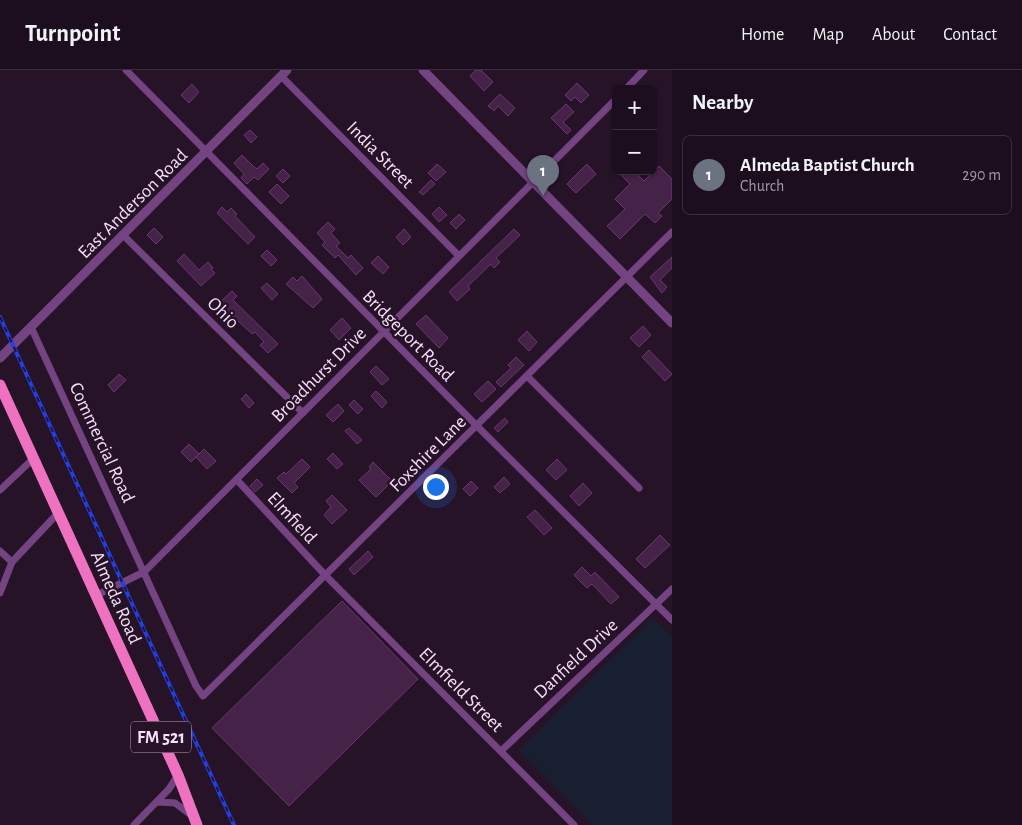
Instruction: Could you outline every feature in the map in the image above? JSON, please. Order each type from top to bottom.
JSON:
[{"type":"main road","name":"Almeda Road","points":[[0,385],[178,775],[196,822]]},
{"type":"street","name":"Bridgeport Road","points":[[126,70],[477,426],[672,620]]},
{"type":"street","points":[[423,70],[672,323]]},
{"type":"street","points":[[630,85],[644,70]]},
{"type":"street","name":"East Anderson Road","points":[[0,358],[284,73]]},
{"type":"street","name":"India Street","points":[[284,73],[459,256]]},
{"type":"street","name":"Broadhurst Drive","points":[[97,595],[144,572],[612,103]]},
{"type":"street","name":"Foxshire Lane","points":[[204,696],[672,232]]},
{"type":"street","name":"Ohio","points":[[123,235],[303,413]]},
{"type":"street","name":"Commercial Road","points":[[31,327],[196,686],[204,696]]},
{"type":"street","points":[[527,376],[640,488]]},
{"type":"street","points":[[0,490],[34,458]]},
{"type":"street","name":"Elmfield","points":[[237,480],[326,576]]},
{"type":"street","points":[[0,592],[12,562],[59,512]]},
{"type":"street","points":[[0,551],[12,562]]},
{"type":"street","name":"Elmfield Street","points":[[326,576],[574,825]]},
{"type":"street","name":"Danfield Drive","points":[[501,751],[672,588]]},
{"type":"street","points":[[134,825],[158,802],[178,775]]},
{"type":"street","points":[[158,802],[175,803],[196,822]]},
{"type":"shaded area","points":[[653,618],[672,637],[672,825],[593,825],[519,750]]},
{"type":"building","points":[[476,70],[481,70],[493,82],[484,91],[470,76]]},
{"type":"building","points":[[577,83],[589,95],[581,103],[575,97],[571,101],[565,95]]},
{"type":"building","points":[[192,84],[199,92],[189,103],[181,95]]},
{"type":"building","points":[[500,94],[515,108],[508,116],[498,106],[494,111],[488,106]]},
{"type":"building","points":[[566,104],[574,112],[563,122],[571,130],[567,134],[551,118]]},
{"type":"building","points":[[250,130],[257,137],[251,143],[244,135]]},
{"type":"building","points":[[242,155],[257,169],[263,163],[269,169],[258,180],[254,177],[247,184],[241,178],[244,174],[234,163]]},
{"type":"building","points":[[437,164],[446,172],[436,181],[428,173]]},
{"type":"building","points":[[587,164],[596,174],[576,193],[567,184]]},
{"type":"building","points":[[659,166],[672,179],[672,199],[658,213],[662,216],[655,223],[645,214],[620,239],[607,226],[625,209],[615,199],[630,184],[621,175],[638,175],[644,181],[650,175],[657,175],[657,168]]},
{"type":"building","points":[[283,169],[290,176],[283,183],[276,176]]},
{"type":"building","points":[[431,180],[435,184],[423,195],[419,192]]},
{"type":"building","points":[[277,184],[289,196],[281,204],[269,192]]},
{"type":"building","points":[[222,207],[227,212],[231,208],[237,214],[235,216],[255,237],[248,244],[217,213]]},
{"type":"building","points":[[439,207],[447,215],[439,222],[432,214]]},
{"type":"building","points":[[459,214],[465,220],[456,229],[450,223]]},
{"type":"building","points":[[328,222],[335,229],[331,233],[340,243],[336,246],[348,258],[351,255],[363,268],[356,275],[338,255],[335,258],[322,245],[325,242],[317,233]]},
{"type":"building","points":[[154,228],[163,237],[156,244],[147,235]]},
{"type":"building","points":[[404,229],[411,237],[403,245],[396,237]]},
{"type":"building","points":[[514,229],[520,235],[496,258],[500,262],[494,268],[491,264],[468,286],[470,289],[457,301],[449,292]]},
{"type":"building","points":[[267,250],[277,260],[271,266],[261,256]]},
{"type":"building","points":[[184,254],[199,270],[208,262],[215,273],[201,286],[177,261]]},
{"type":"building","points":[[378,256],[389,267],[383,274],[371,263]]},
{"type":"building","points":[[672,257],[672,268],[660,280],[667,287],[662,293],[650,277]]},
{"type":"building","points":[[302,276],[322,299],[313,308],[286,284],[293,277],[297,281]]},
{"type":"building","points":[[267,283],[278,294],[272,300],[261,288]]},
{"type":"building","points":[[232,291],[237,296],[233,300],[278,344],[268,353],[260,345],[264,342],[255,332],[252,334],[225,309],[221,313],[215,307]]},
{"type":"building","points":[[426,315],[448,338],[439,348],[416,324]]},
{"type":"building","points":[[342,318],[351,328],[339,340],[330,330]]},
{"type":"building","points":[[643,326],[651,335],[639,347],[630,338]]},
{"type":"building","points":[[527,331],[537,342],[529,351],[518,340]]},
{"type":"building","points":[[649,350],[672,374],[665,381],[642,357]]},
{"type":"building","points":[[516,357],[524,365],[501,387],[496,382],[511,368],[508,365]]},
{"type":"building","points":[[376,366],[389,379],[382,385],[370,372]]},
{"type":"building","points":[[119,374],[126,380],[114,392],[108,385]]},
{"type":"building","points":[[488,381],[496,389],[482,402],[474,394]]},
{"type":"building","points":[[376,391],[387,402],[382,408],[371,396]]},
{"type":"building","points":[[246,394],[254,403],[249,408],[241,399]]},
{"type":"building","points":[[354,400],[363,409],[358,414],[349,405]]},
{"type":"building","points":[[338,404],[344,411],[333,422],[326,415]]},
{"type":"building","points":[[505,418],[508,422],[498,432],[494,428]]},
{"type":"building","points":[[349,428],[362,440],[357,444],[345,431]]},
{"type":"building","points":[[189,444],[199,454],[191,462],[181,452]]},
{"type":"building","points":[[204,449],[216,461],[207,469],[196,457]]},
{"type":"building","points":[[333,453],[343,464],[337,469],[327,459]]},
{"type":"building","points":[[302,459],[310,467],[294,483],[298,487],[292,493],[277,478],[284,472],[286,474]]},
{"type":"building","points":[[557,459],[567,470],[556,480],[546,470]]},
{"type":"building","points":[[373,462],[392,481],[376,497],[359,480],[371,469],[369,467]]},
{"type":"building","points":[[504,477],[510,484],[500,493],[494,487]]},
{"type":"building","points":[[257,479],[263,485],[255,492],[250,486]]},
{"type":"building","points":[[471,481],[478,488],[470,496],[463,489]]},
{"type":"building","points":[[583,483],[592,493],[579,506],[570,496]]},
{"type":"building","points":[[332,495],[347,510],[332,524],[324,515],[331,507],[326,501]]},
{"type":"building","points":[[535,510],[552,528],[544,535],[527,517]]},
{"type":"building","points":[[660,535],[670,545],[645,568],[636,559]]},
{"type":"building","points":[[368,551],[373,557],[354,575],[349,569]]},
{"type":"building","points":[[582,567],[591,576],[595,572],[619,597],[611,604],[592,584],[587,588],[574,575]]},
{"type":"building","points":[[342,601],[418,679],[289,806],[212,728]]},
{"type":"railway","points":[[0,317],[234,825]]},
{"type":"place","name":"Almeda Baptist Church","points":[[543,196]]}]
